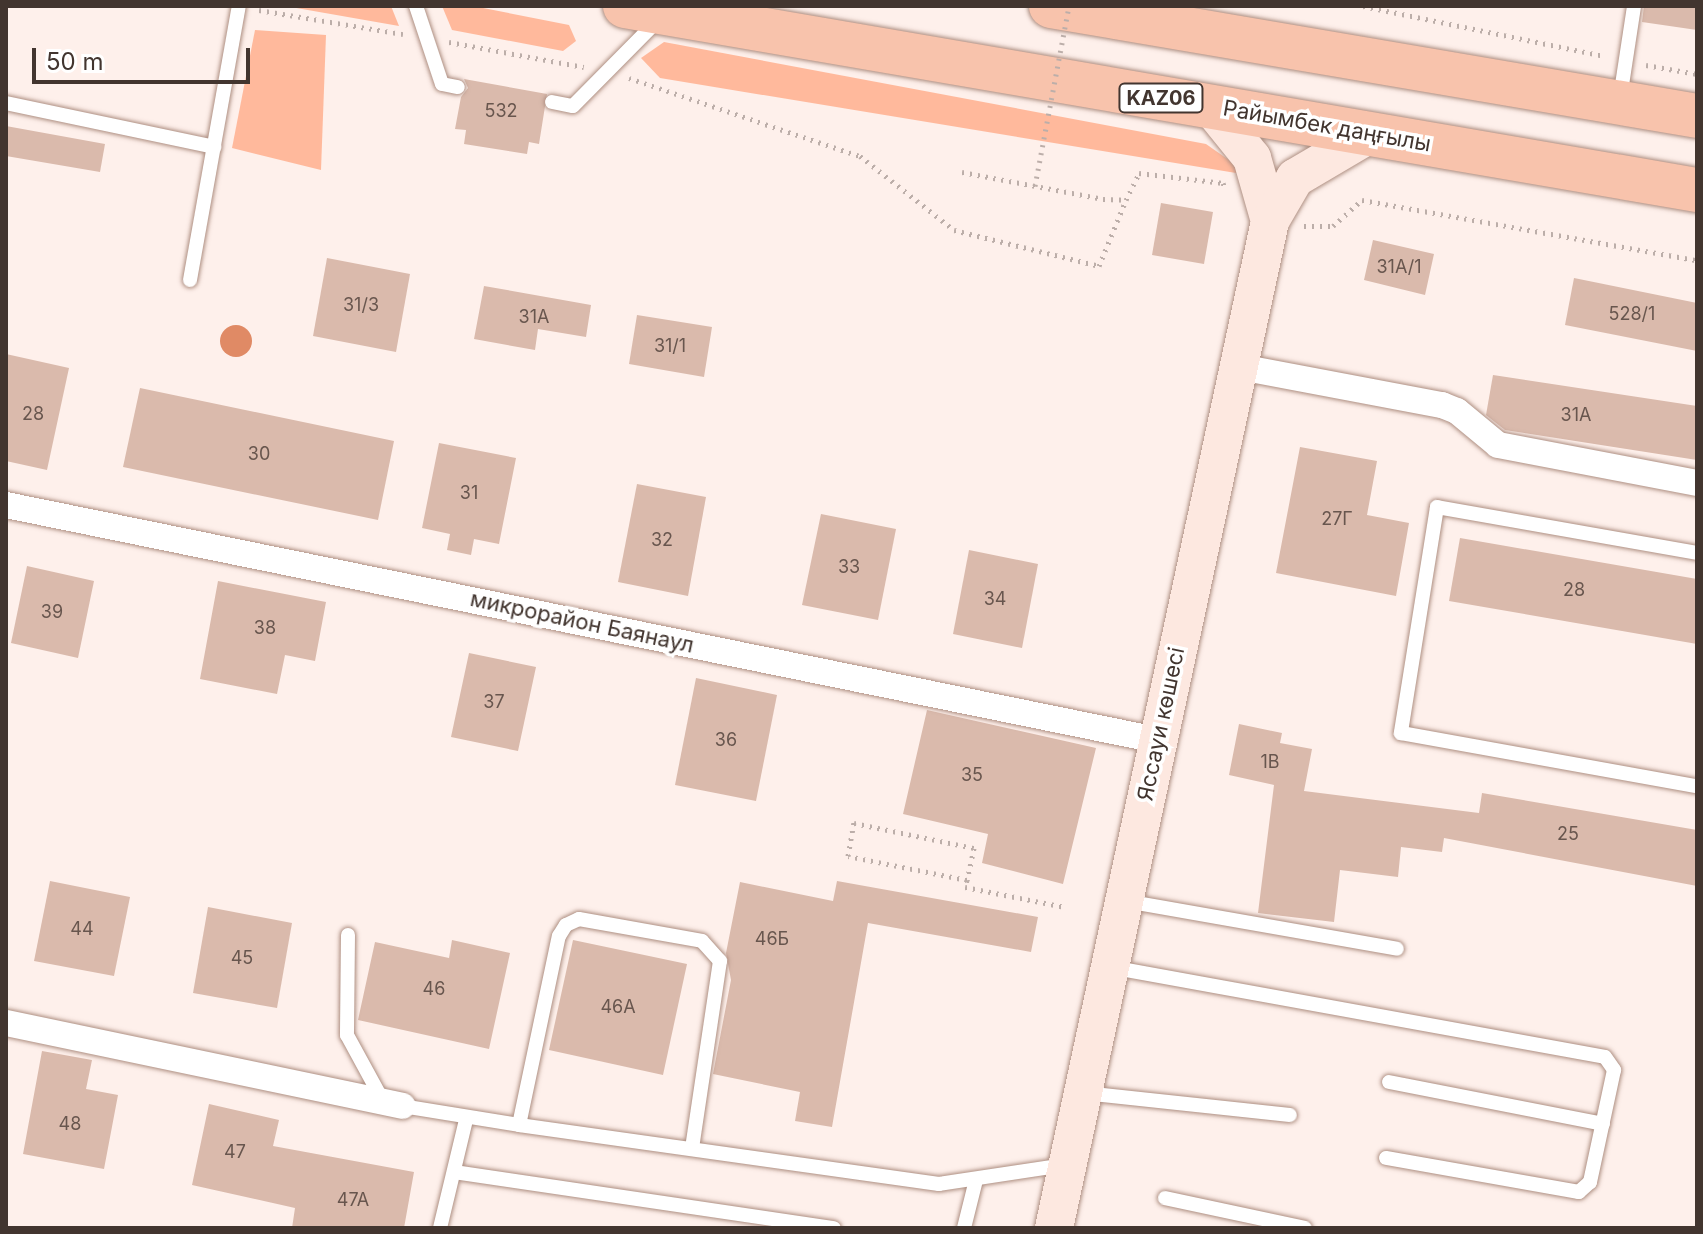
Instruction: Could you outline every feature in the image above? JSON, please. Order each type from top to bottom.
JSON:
[{"type":"highway","points":[[1051,6],[1301,49],[1623,82],[1697,116]]},
{"type":"highway","name":"Райымбек даңғылы","points":[[645,10],[1697,190]]},
{"type":"main road","points":[[1210,106],[1252,158],[1285,224]]},
{"type":"main road","points":[[1285,224],[1295,178],[1370,134]]},
{"type":"main road","name":"Яссауи көшесі","points":[[1054,1228],[1240,367],[1285,224]]},
{"type":"street","points":[[1240,367],[1442,405],[1457,411],[1498,445],[1697,483]]},
{"type":"street","name":"микрорайон Баянаул","points":[[6,505],[1157,740]]},
{"type":"street","points":[[6,1023],[393,1104]]},
{"type":"lane","points":[[190,280],[239,6]]},
{"type":"lane","points":[[416,6],[442,84],[458,87]]},
{"type":"lane","points":[[1146,6],[1301,49]]},
{"type":"lane","points":[[1623,82],[1634,6]]},
{"type":"lane","points":[[552,102],[573,106],[607,71],[645,10]]},
{"type":"lane","points":[[6,103],[214,147]]},
{"type":"lane","points":[[1697,553],[1437,507],[1401,733],[1697,786]]},
{"type":"lane","points":[[1124,900],[1397,949]]},
{"type":"lane","points":[[519,1125],[559,936],[566,925],[579,919],[702,941],[720,961],[692,1149]]},
{"type":"lane","points":[[348,935],[347,1035],[393,1104],[466,1120],[939,1184],[1068,1164]]},
{"type":"lane","points":[[1109,967],[1605,1057],[1614,1070],[1590,1182],[1579,1192],[1386,1158]]},
{"type":"lane","points":[[1389,1082],[1603,1124]]},
{"type":"lane","points":[[1083,1093],[1290,1115]]},
{"type":"lane","points":[[440,1228],[466,1120]]},
{"type":"lane","points":[[454,1172],[834,1228]]},
{"type":"lane","points":[[964,1228],[976,1180]]},
{"type":"lane","points":[[1165,1198],[1305,1228]]},
{"type":"path","points":[[239,6],[607,71],[860,156],[954,230],[1099,266],[1139,173],[1223,183],[1227,194]]},
{"type":"path","points":[[1035,186],[1069,6]]},
{"type":"path","points":[[1363,6],[1623,82],[1697,74]]},
{"type":"path","points":[[962,172],[1126,200]]},
{"type":"path","points":[[1285,224],[1333,226],[1362,200],[1697,260]]},
{"type":"path","points":[[967,880],[848,856],[854,823],[974,848],[967,880],[965,887],[1065,907]]},
{"type":"shaded area","points":[[285,6],[391,6],[399,26]]},
{"type":"shaded area","points":[[442,6],[473,6],[569,25],[576,41],[563,51],[452,30]]},
{"type":"shaded area","points":[[255,30],[326,35],[321,170],[232,148]]},
{"type":"shaded area","points":[[664,42],[1206,144],[1236,165],[1236,173],[660,78],[641,58]]},
{"type":"shaded area","points":[[236,325],[247,330],[252,341],[247,352],[236,357],[225,352],[220,341],[225,330]]},
{"type":"building","points":[[1644,6],[1697,6],[1697,30],[1642,22]]},
{"type":"building","points":[[464,79],[547,94],[539,144],[529,142],[527,154],[464,144],[466,130],[455,129],[461,97],[468,88]]},
{"type":"building","points":[[6,126],[105,144],[100,172],[6,156]]},
{"type":"building","points":[[1161,203],[1213,212],[1204,264],[1152,255]]},
{"type":"building","points":[[1373,240],[1434,254],[1425,295],[1364,280]]},
{"type":"building","points":[[327,258],[410,274],[396,352],[313,336]]},
{"type":"building","points":[[1574,278],[1697,303],[1697,351],[1565,325]]},
{"type":"building","points":[[484,286],[591,305],[586,337],[538,329],[535,350],[474,339]]},
{"type":"building","points":[[637,315],[712,327],[704,377],[629,364]]},
{"type":"building","points":[[6,354],[69,368],[47,470],[6,461]]},
{"type":"building","points":[[1493,375],[1697,406],[1697,460],[1505,430],[1486,415]]},
{"type":"building","points":[[140,388],[394,441],[378,520],[123,467]]},
{"type":"building","points":[[439,443],[516,458],[499,544],[474,539],[471,555],[447,550],[450,534],[422,528]]},
{"type":"building","points":[[1300,447],[1377,461],[1367,515],[1409,523],[1396,596],[1276,573]]},
{"type":"building","points":[[637,484],[706,497],[688,596],[618,582]]},
{"type":"building","points":[[821,514],[896,529],[878,620],[802,605]]},
{"type":"building","points":[[1460,538],[1697,579],[1697,644],[1449,601]]},
{"type":"building","points":[[969,550],[1038,564],[1022,648],[953,634]]},
{"type":"building","points":[[27,566],[94,581],[78,658],[11,643]]},
{"type":"building","points":[[218,581],[326,602],[315,661],[285,655],[277,694],[200,679]]},
{"type":"building","points":[[469,653],[536,667],[518,751],[451,737]]},
{"type":"building","points":[[696,678],[777,695],[756,801],[675,785]]},
{"type":"building","points":[[927,710],[1096,748],[1063,884],[982,863],[988,834],[903,814]]},
{"type":"building","points":[[1239,724],[1282,733],[1280,743],[1312,749],[1304,791],[1479,813],[1482,793],[1697,830],[1697,886],[1444,838],[1442,852],[1401,847],[1398,877],[1340,870],[1334,922],[1258,913],[1274,785],[1229,775]]},
{"type":"building","points":[[50,881],[130,897],[114,976],[34,961]]},
{"type":"building","points":[[837,881],[1038,917],[1031,952],[868,923],[832,1127],[795,1121],[800,1092],[713,1074],[731,980],[726,953],[740,882],[833,901]]},
{"type":"building","points":[[208,907],[292,923],[277,1008],[193,993]]},
{"type":"building","points":[[452,940],[510,953],[489,1049],[358,1020],[375,942],[449,958]]},
{"type":"building","points":[[573,940],[687,964],[663,1075],[549,1050]]},
{"type":"building","points":[[42,1051],[92,1060],[86,1089],[118,1095],[104,1169],[23,1154]]},
{"type":"building","points":[[209,1104],[279,1120],[273,1146],[414,1172],[404,1228],[292,1228],[295,1208],[192,1185]]}]
